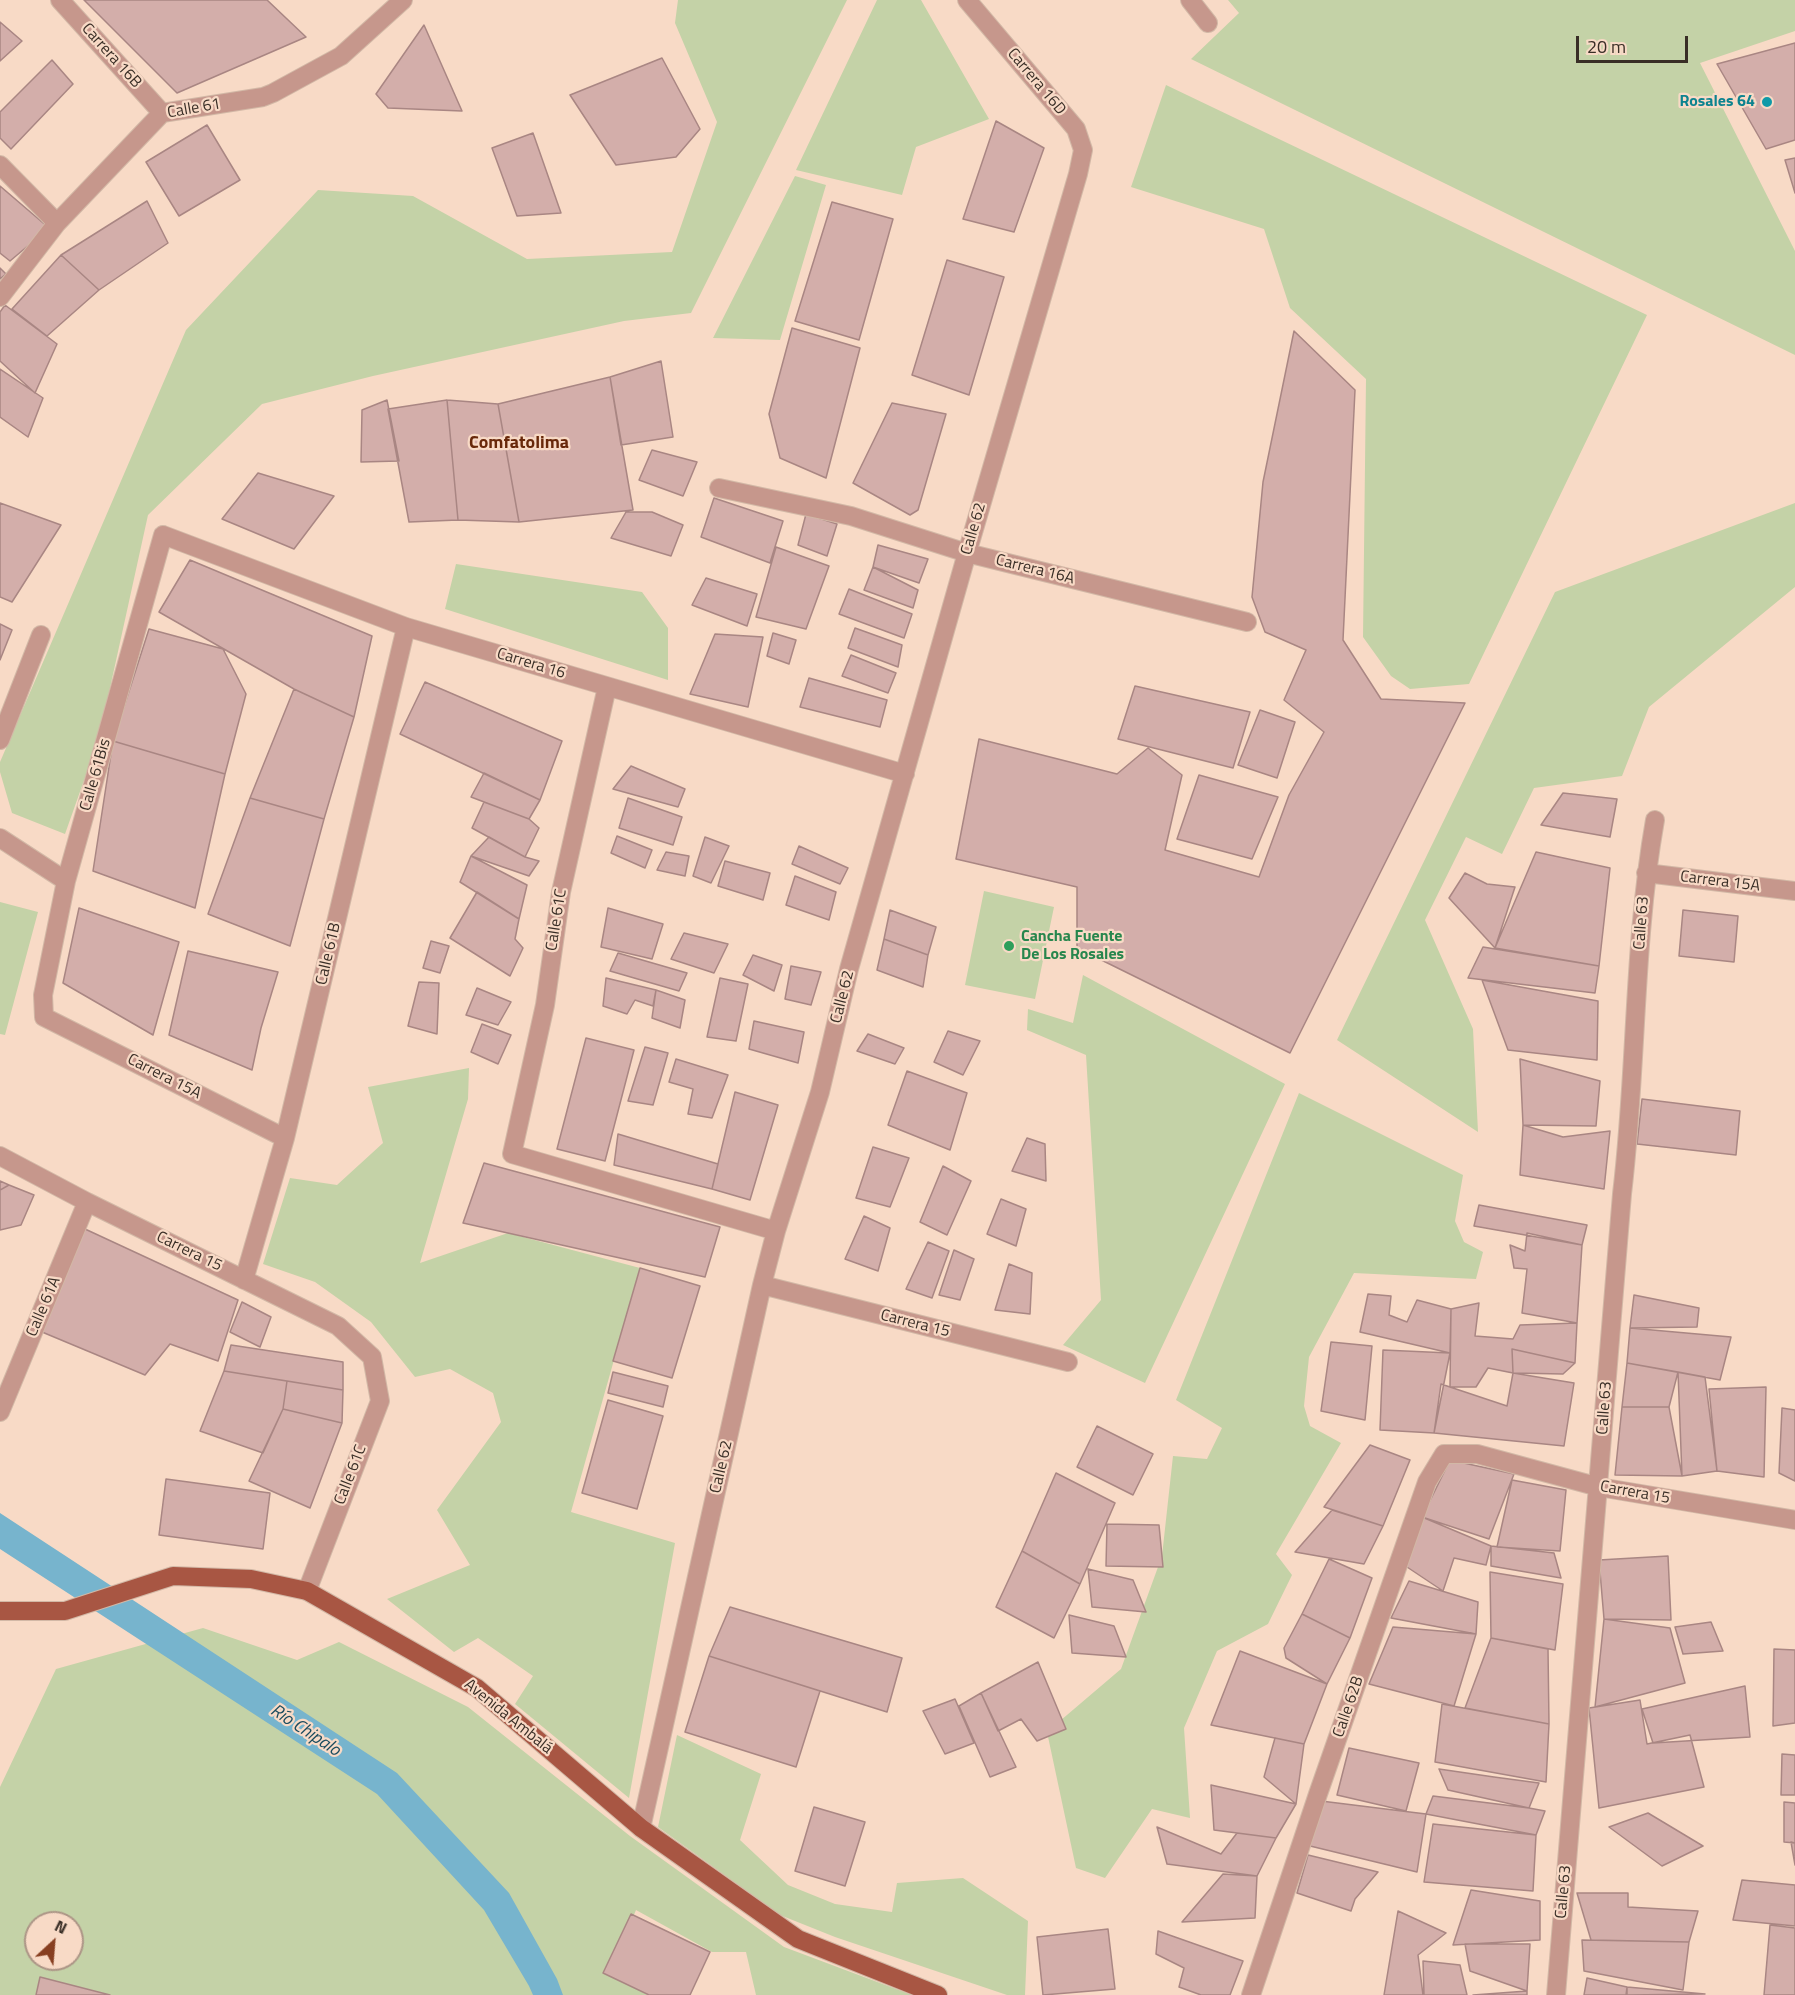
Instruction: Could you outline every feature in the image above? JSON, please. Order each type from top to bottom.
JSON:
[{"type":"main road","name":"Avenida Ambalá","points":[[0,1611],[65,1611],[173,1576],[251,1579],[307,1591],[477,1688],[641,1828],[798,1939],[938,1995]]},
{"type":"street","name":"Carrera 16B","points":[[60,0],[162,113]]},
{"type":"street","name":"Calle 61","points":[[0,297],[57,223],[162,113],[263,97],[273,93],[341,56],[403,0]]},
{"type":"street","name":"Carrera 16D","points":[[967,0],[1076,129],[1083,150],[1078,174]]},
{"type":"street","points":[[1190,0],[1208,23]]},
{"type":"street","points":[[0,165],[57,223]]},
{"type":"street","name":"Calle 62","points":[[641,1828],[776,1231],[820,1092],[849,969],[1078,174]]},
{"type":"street","name":"Carrera 16A","points":[[719,488],[851,516],[967,554],[1247,622]]},
{"type":"street","name":"Carrera 16","points":[[163,535],[406,627],[905,774]]},
{"type":"street","name":"Calle 61Bis","points":[[44,1017],[43,995],[66,881],[163,535]]},
{"type":"street","name":"Calle 61B","points":[[244,1280],[285,1138],[406,627]]},
{"type":"street","points":[[0,740],[41,635]]},
{"type":"street","name":"Calle 61C","points":[[607,687],[561,892],[545,1005],[512,1154],[776,1231]]},
{"type":"street","name":"Calle 63","points":[[1556,1995],[1622,1194],[1629,1136],[1646,873],[1655,820]]},
{"type":"street","points":[[0,838],[66,881]]},
{"type":"street","name":"Carrera 15A","points":[[1646,873],[1795,891]]},
{"type":"street","name":"Carrera 15A","points":[[44,1017],[285,1138]]},
{"type":"street","name":"Carrera 15","points":[[0,1156],[87,1202],[338,1326],[372,1357]]},
{"type":"street","name":"Calle 61A","points":[[0,1412],[87,1202]]},
{"type":"street","name":"Carrera 15","points":[[762,1285],[1068,1362]]},
{"type":"street","name":"Calle 61C","points":[[307,1591],[380,1401],[372,1357]]},
{"type":"street","name":"Calle 62B","points":[[1251,1995],[1318,1794],[1427,1482],[1444,1454],[1477,1454]]},
{"type":"street","name":"Carrera 15","points":[[1477,1454],[1599,1487],[1795,1520]]},
{"type":"green space","points":[[678,0],[847,0],[691,313],[624,321],[373,376],[262,404],[148,515],[99,738],[65,834],[12,813],[0,772],[0,762],[186,330],[318,190],[413,196],[527,259],[672,252],[717,122],[675,23]]},
{"type":"green space","points":[[877,0],[921,0],[989,119],[916,147],[902,195],[796,170]]},
{"type":"green space","points":[[1228,0],[1795,0],[1795,31],[1700,63],[1795,251],[1795,355],[1191,59],[1239,13]]},
{"type":"green space","points":[[1166,85],[1647,315],[1469,684],[1410,689],[1391,676],[1363,637],[1366,379],[1290,308],[1264,229],[1131,187]]},
{"type":"green space","points":[[795,176],[826,185],[780,340],[713,338]]},
{"type":"green space","points":[[1795,503],[1795,587],[1649,707],[1622,776],[1534,788],[1502,854],[1466,837],[1425,920],[1473,1029],[1478,1132],[1337,1040],[1555,592]]},
{"type":"green space","points":[[456,564],[642,592],[668,628],[668,680],[445,609]]},
{"type":"green space","name":"Cancha Fuente De Los Rosales","points":[[984,891],[1054,907],[1035,999],[965,985]]},
{"type":"green space","points":[[0,902],[38,912],[5,1035],[0,1034]]},
{"type":"green space","points":[[1083,975],[1285,1084],[1145,1383],[1063,1345],[1101,1300],[1086,1055],[1027,1030],[1028,1009],[1073,1023]]},
{"type":"green space","points":[[469,1068],[468,1099],[420,1263],[508,1233],[640,1268],[571,1512],[675,1543],[629,1798],[515,1704],[533,1676],[478,1638],[454,1652],[387,1599],[470,1565],[437,1510],[501,1422],[493,1393],[450,1369],[415,1377],[371,1322],[315,1282],[263,1264],[290,1178],[337,1185],[383,1143],[368,1087]]},
{"type":"green space","points":[[1299,1093],[1463,1175],[1455,1221],[1464,1242],[1483,1252],[1476,1279],[1354,1273],[1309,1357],[1304,1406],[1310,1426],[1341,1443],[1276,1554],[1292,1575],[1268,1624],[1217,1651],[1184,1728],[1190,1818],[1152,1809],[1105,1878],[1076,1868],[1047,1732],[1121,1669],[1162,1556],[1173,1456],[1207,1459],[1222,1428],[1176,1400]]},
{"type":"green space","points":[[203,1628],[297,1660],[339,1642],[468,1707],[630,1836],[784,1947],[912,1995],[756,1995],[746,1952],[712,1952],[636,1910],[609,1974],[654,1995],[0,1995],[0,1787],[56,1669]]},
{"type":"green space","points":[[677,1735],[761,1774],[740,1840],[788,1885],[835,1904],[892,1912],[897,1883],[963,1878],[1028,1921],[1025,1995],[1007,1995],[835,1937],[780,1915],[658,1827]]},
{"type":"water","name":"Río Chipalo","points":[[0,1513],[397,1773],[509,1893],[557,1979],[563,1995],[533,1995],[484,1910],[377,1794],[0,1549]]},
{"type":"building","points":[[84,0],[267,0],[306,37],[177,93]]},
{"type":"building","points":[[0,22],[22,41],[0,61]]},
{"type":"building","points":[[424,25],[462,111],[388,108],[376,94]]},
{"type":"building","name":"Rosales 64","points":[[1795,43],[1795,140],[1766,149],[1717,64]]},
{"type":"building","points":[[662,58],[700,129],[676,157],[616,165],[570,95]]},
{"type":"building","points":[[52,60],[73,84],[11,149],[0,138],[0,112]]},
{"type":"building","points":[[996,121],[1044,148],[1014,232],[963,219]]},
{"type":"building","points":[[207,125],[240,180],[179,216],[146,162]]},
{"type":"building","points":[[533,133],[561,213],[517,216],[492,148]]},
{"type":"building","points":[[1795,158],[1795,193],[1785,160]]},
{"type":"building","points":[[0,186],[49,228],[10,261],[0,253]]},
{"type":"building","points":[[147,201],[168,243],[99,290],[61,255]]},
{"type":"building","points":[[832,202],[893,219],[859,340],[795,321]]},
{"type":"building","points":[[61,255],[99,290],[47,336],[12,309]]},
{"type":"building","points":[[947,260],[1004,277],[969,395],[912,375]]},
{"type":"building","points":[[0,268],[6,274],[0,279]]},
{"type":"building","points":[[5,305],[57,344],[35,393],[0,361],[0,312]]},
{"type":"building","points":[[792,328],[860,348],[826,478],[780,458],[769,414]]},
{"type":"building","points":[[1294,331],[1355,390],[1343,640],[1381,699],[1465,703],[1290,1053],[1077,948],[1077,887],[956,859],[979,739],[1117,774],[1148,748],[1182,775],[1165,850],[1259,877],[1289,795],[1324,732],[1284,700],[1306,650],[1265,632],[1252,597],[1263,482]]},
{"type":"building","points":[[661,361],[673,437],[621,445],[610,377]]},
{"type":"building","points":[[0,369],[43,398],[28,437],[0,417]]},
{"type":"building","points":[[610,377],[633,510],[519,522],[498,404]]},
{"type":"building","points":[[387,400],[399,461],[361,462],[362,410]]},
{"type":"building","points":[[447,400],[458,520],[409,522],[388,409]]},
{"type":"building","points":[[447,400],[498,404],[519,522],[458,520]]},
{"type":"building","points":[[892,403],[946,414],[918,510],[910,515],[853,483]]},
{"type":"building","points":[[652,450],[697,462],[683,496],[639,480]]},
{"type":"building","points":[[258,473],[334,496],[294,549],[222,519]]},
{"type":"building","points":[[714,498],[783,521],[770,563],[701,537]]},
{"type":"building","points":[[0,503],[61,525],[12,602],[0,597]]},
{"type":"building","points":[[626,512],[652,512],[683,525],[671,556],[611,538]]},
{"type":"building","points":[[806,514],[837,524],[827,556],[798,545]]},
{"type":"building","points":[[878,545],[928,559],[919,583],[873,567]]},
{"type":"building","points":[[776,547],[829,566],[806,629],[756,617]]},
{"type":"building","points":[[190,560],[372,636],[354,717],[294,689],[159,612]]},
{"type":"building","points":[[873,567],[918,590],[913,608],[864,590]]},
{"type":"building","points":[[706,578],[757,594],[747,626],[692,605]]},
{"type":"building","points":[[849,589],[912,614],[904,638],[839,614]]},
{"type":"building","points":[[0,624],[12,630],[0,660]]},
{"type":"building","points":[[855,628],[902,645],[898,667],[848,648]]},
{"type":"building","points":[[149,629],[223,649],[246,694],[225,774],[113,741]]},
{"type":"building","points":[[773,633],[796,640],[789,664],[767,656]]},
{"type":"building","points":[[715,634],[763,637],[748,707],[690,694]]},
{"type":"building","points":[[851,655],[896,673],[888,693],[842,676]]},
{"type":"building","points":[[809,678],[887,700],[880,727],[800,707]]},
{"type":"building","points":[[425,682],[562,741],[540,800],[400,734]]},
{"type":"building","points":[[1135,686],[1250,712],[1233,768],[1118,739]]},
{"type":"building","points":[[294,689],[354,717],[324,819],[250,798]]},
{"type":"building","points":[[1260,710],[1295,722],[1277,778],[1238,765]]},
{"type":"building","points":[[113,741],[225,774],[195,908],[93,871]]},
{"type":"building","points":[[631,766],[685,789],[678,807],[613,789]]},
{"type":"building","points":[[484,773],[540,800],[529,819],[471,797]]},
{"type":"building","points":[[1199,775],[1278,797],[1252,859],[1177,839]]},
{"type":"building","points":[[1563,793],[1617,799],[1610,837],[1541,825]]},
{"type":"building","points":[[250,798],[324,819],[290,946],[208,914]]},
{"type":"building","points":[[628,798],[682,817],[673,845],[619,828]]},
{"type":"building","points":[[484,802],[529,819],[539,828],[525,857],[472,828]]},
{"type":"building","points":[[617,836],[652,850],[645,868],[611,853]]},
{"type":"building","points":[[489,837],[525,857],[539,861],[529,876],[471,856]]},
{"type":"building","points":[[705,837],[729,846],[711,883],[693,876]]},
{"type":"building","points":[[799,846],[848,868],[840,884],[792,864]]},
{"type":"building","points":[[666,852],[689,856],[685,876],[657,870]]},
{"type":"building","points":[[1536,852],[1610,868],[1599,966],[1495,948]]},
{"type":"building","points":[[471,856],[527,885],[519,919],[460,882]]},
{"type":"building","points":[[725,861],[770,873],[763,900],[718,886]]},
{"type":"building","points":[[1465,873],[1487,884],[1515,887],[1495,948],[1449,898]]},
{"type":"building","points":[[795,876],[836,892],[829,920],[786,905]]},
{"type":"building","points":[[477,892],[519,919],[515,939],[523,948],[510,976],[450,938]]},
{"type":"building","points":[[79,908],[179,942],[153,1035],[63,983]]},
{"type":"building","points":[[608,908],[663,924],[652,959],[601,947]]},
{"type":"building","points":[[890,910],[936,927],[928,955],[884,939]]},
{"type":"building","points":[[1683,910],[1738,916],[1734,962],[1679,956]]},
{"type":"building","points":[[684,933],[728,944],[714,973],[671,959]]},
{"type":"building","points":[[884,939],[928,955],[923,987],[877,970]]},
{"type":"building","points":[[431,941],[449,946],[440,973],[423,968]]},
{"type":"building","points":[[1483,947],[1599,966],[1595,993],[1468,978]]},
{"type":"building","points":[[188,951],[278,972],[261,1028],[252,1070],[169,1035]]},
{"type":"building","points":[[618,953],[687,973],[679,991],[610,971]]},
{"type":"building","points":[[753,955],[782,965],[774,991],[743,975]]},
{"type":"building","points":[[791,966],[821,972],[811,1005],[785,999]]},
{"type":"building","points":[[606,978],[656,990],[653,1006],[635,1000],[627,1014],[603,1006]]},
{"type":"building","points":[[720,978],[748,984],[736,1041],[707,1037]]},
{"type":"building","points":[[1482,980],[1598,1001],[1597,1060],[1508,1050]]},
{"type":"building","points":[[419,982],[439,983],[437,1034],[408,1026]]},
{"type":"building","points":[[477,988],[511,1002],[498,1025],[466,1015]]},
{"type":"building","points":[[656,990],[685,1000],[680,1028],[652,1018]]},
{"type":"building","points":[[754,1021],[804,1032],[798,1063],[749,1049]]},
{"type":"building","points":[[482,1024],[511,1035],[498,1064],[471,1052]]},
{"type":"building","points":[[948,1031],[980,1041],[963,1075],[934,1062]]},
{"type":"building","points":[[868,1034],[904,1048],[895,1064],[857,1051]]},
{"type":"building","points":[[586,1038],[634,1050],[605,1161],[557,1149]]},
{"type":"building","points":[[645,1047],[668,1053],[653,1105],[628,1101]]},
{"type":"building","points":[[676,1059],[728,1075],[712,1118],[688,1114],[693,1089],[669,1082]]},
{"type":"building","points":[[1520,1059],[1600,1081],[1596,1126],[1523,1125]]},
{"type":"building","points":[[907,1071],[967,1093],[950,1150],[888,1125]]},
{"type":"building","points":[[735,1092],[778,1105],[750,1200],[712,1189]]},
{"type":"building","points":[[1642,1099],[1740,1111],[1736,1155],[1637,1144]]},
{"type":"building","points":[[1523,1125],[1563,1137],[1610,1131],[1604,1189],[1520,1175]]},
{"type":"building","points":[[618,1134],[718,1164],[712,1189],[614,1165]]},
{"type":"building","points":[[1027,1138],[1045,1144],[1046,1181],[1012,1171]]},
{"type":"building","points":[[873,1147],[909,1158],[890,1207],[856,1198]]},
{"type":"building","points":[[484,1163],[720,1227],[705,1277],[463,1223]]},
{"type":"building","points":[[943,1166],[971,1181],[947,1235],[920,1222]]},
{"type":"building","points":[[0,1181],[9,1185],[0,1190]]},
{"type":"building","points":[[9,1185],[34,1195],[21,1225],[0,1230],[0,1190]]},
{"type":"building","points":[[1001,1199],[1026,1209],[1016,1246],[987,1234]]},
{"type":"building","points":[[1479,1205],[1587,1225],[1582,1245],[1474,1226]]},
{"type":"building","points":[[864,1216],[890,1228],[878,1271],[845,1259]]},
{"type":"building","points":[[85,1229],[238,1300],[218,1361],[170,1344],[145,1375],[42,1332]]},
{"type":"building","points":[[1527,1233],[1582,1245],[1577,1323],[1522,1313],[1527,1269],[1514,1268],[1510,1245],[1525,1251]]},
{"type":"building","points":[[928,1242],[949,1251],[932,1298],[906,1289]]},
{"type":"building","points":[[954,1250],[974,1259],[960,1300],[939,1295]]},
{"type":"building","points":[[1009,1264],[1032,1273],[1030,1314],[995,1310]]},
{"type":"building","points":[[640,1268],[700,1286],[672,1378],[613,1361]]},
{"type":"building","points":[[1368,1294],[1391,1296],[1389,1315],[1407,1322],[1417,1300],[1451,1309],[1450,1353],[1360,1332]]},
{"type":"building","points":[[1634,1295],[1699,1308],[1697,1327],[1630,1328]]},
{"type":"building","points":[[242,1302],[271,1317],[260,1347],[230,1332]]},
{"type":"building","points":[[1479,1303],[1475,1336],[1513,1339],[1520,1325],[1577,1323],[1575,1363],[1512,1349],[1513,1373],[1488,1368],[1476,1387],[1450,1387],[1451,1309]]},
{"type":"building","points":[[1630,1328],[1731,1337],[1720,1380],[1627,1363]]},
{"type":"building","points":[[1331,1342],[1372,1346],[1365,1420],[1321,1411]]},
{"type":"building","points":[[231,1345],[343,1362],[343,1390],[224,1371]]},
{"type":"building","points":[[1512,1349],[1575,1363],[1563,1374],[1513,1373]]},
{"type":"building","points":[[1383,1350],[1450,1353],[1434,1433],[1380,1430]]},
{"type":"building","points":[[1627,1363],[1678,1372],[1669,1407],[1622,1407]]},
{"type":"building","points":[[224,1371],[287,1381],[283,1409],[263,1453],[200,1431]]},
{"type":"building","points":[[613,1372],[668,1386],[663,1407],[608,1393]]},
{"type":"building","points":[[1678,1372],[1705,1377],[1717,1471],[1682,1476]]},
{"type":"building","points":[[1513,1373],[1574,1383],[1564,1446],[1434,1433],[1441,1384],[1507,1406]]},
{"type":"building","points":[[287,1381],[343,1390],[342,1423],[283,1409]]},
{"type":"building","points":[[1766,1387],[1764,1477],[1717,1471],[1709,1389]]},
{"type":"building","points":[[608,1400],[663,1416],[637,1509],[582,1493]]},
{"type":"building","points":[[1622,1407],[1669,1407],[1682,1476],[1615,1475]]},
{"type":"building","points":[[1782,1408],[1795,1410],[1795,1481],[1779,1473]]},
{"type":"building","points":[[283,1409],[342,1423],[310,1508],[249,1481]]},
{"type":"building","points":[[1097,1426],[1153,1454],[1133,1495],[1077,1467]]},
{"type":"building","points":[[1370,1445],[1410,1460],[1383,1526],[1324,1507]]},
{"type":"building","points":[[1450,1460],[1514,1474],[1489,1539],[1422,1517]]},
{"type":"building","points":[[1056,1473],[1115,1503],[1080,1584],[1022,1551]]},
{"type":"building","points":[[166,1479],[270,1493],[263,1549],[159,1535]]},
{"type":"building","points":[[1512,1480],[1566,1490],[1560,1551],[1497,1547]]},
{"type":"building","points":[[1332,1510],[1383,1526],[1364,1564],[1295,1552]]},
{"type":"building","points":[[1422,1517],[1491,1546],[1486,1565],[1454,1558],[1443,1591],[1404,1565]]},
{"type":"building","points":[[1107,1524],[1159,1525],[1163,1567],[1106,1566]]},
{"type":"building","points":[[1491,1546],[1554,1553],[1561,1578],[1491,1566]]},
{"type":"building","points":[[1022,1551],[1080,1584],[1054,1638],[996,1607]]},
{"type":"building","points":[[1668,1556],[1671,1620],[1604,1619],[1599,1560]]},
{"type":"building","points":[[1329,1559],[1372,1578],[1350,1638],[1302,1614]]},
{"type":"building","points":[[1088,1569],[1133,1580],[1146,1612],[1092,1607]]},
{"type":"building","points":[[1490,1572],[1563,1584],[1555,1650],[1491,1638]]},
{"type":"building","points":[[1409,1581],[1478,1602],[1476,1634],[1391,1618]]},
{"type":"building","points":[[730,1607],[902,1658],[887,1712],[709,1656]]},
{"type":"building","points":[[1302,1614],[1350,1638],[1327,1684],[1286,1658],[1284,1648]]},
{"type":"building","points":[[1069,1615],[1114,1626],[1126,1657],[1072,1653]]},
{"type":"building","points":[[1604,1619],[1670,1628],[1685,1683],[1595,1707]]},
{"type":"building","points":[[1711,1622],[1723,1651],[1683,1654],[1675,1627]]},
{"type":"building","points":[[1393,1627],[1476,1634],[1454,1706],[1369,1684]]},
{"type":"building","points":[[1491,1638],[1548,1649],[1549,1724],[1465,1708]]},
{"type":"building","points":[[1774,1649],[1795,1650],[1795,1723],[1773,1726]]},
{"type":"building","points":[[1240,1651],[1327,1684],[1304,1744],[1211,1725]]},
{"type":"building","points":[[709,1656],[820,1691],[796,1767],[685,1732]]},
{"type":"building","points":[[1038,1662],[1066,1729],[1037,1741],[1021,1719],[998,1731],[981,1693]]},
{"type":"building","points":[[1745,1686],[1750,1737],[1653,1743],[1642,1709]]},
{"type":"building","points":[[981,1693],[1016,1767],[990,1777],[959,1706]]},
{"type":"building","points":[[955,1699],[974,1743],[945,1754],[923,1711]]},
{"type":"building","points":[[1640,1700],[1647,1744],[1690,1735],[1704,1787],[1599,1808],[1589,1708]]},
{"type":"building","points":[[1442,1704],[1549,1724],[1546,1782],[1435,1762]]},
{"type":"building","points":[[1275,1738],[1304,1744],[1296,1804],[1264,1777]]},
{"type":"building","points":[[1349,1748],[1419,1763],[1406,1811],[1337,1795]]},
{"type":"building","points":[[1782,1754],[1795,1755],[1795,1795],[1781,1795]]},
{"type":"building","points":[[1439,1769],[1539,1783],[1529,1808],[1448,1790]]},
{"type":"building","points":[[1211,1785],[1296,1804],[1276,1838],[1214,1830]]},
{"type":"building","points":[[1433,1796],[1545,1811],[1536,1835],[1426,1814]]},
{"type":"building","points":[[1321,1801],[1426,1814],[1417,1872],[1306,1845]]},
{"type":"building","points":[[1784,1802],[1795,1803],[1795,1843],[1784,1842]]},
{"type":"building","points":[[814,1807],[865,1822],[845,1886],[795,1871]]},
{"type":"building","points":[[1648,1813],[1703,1846],[1662,1866],[1609,1827]]},
{"type":"building","points":[[1433,1824],[1536,1835],[1533,1891],[1424,1882]]},
{"type":"building","points":[[1157,1827],[1221,1854],[1237,1833],[1276,1838],[1257,1876],[1167,1864]]},
{"type":"building","points":[[1791,1842],[1795,1843],[1795,1865]]},
{"type":"building","points":[[1308,1855],[1378,1872],[1355,1899],[1351,1911],[1297,1893]]},
{"type":"building","points":[[1223,1874],[1257,1876],[1255,1918],[1182,1922]]},
{"type":"building","points":[[1742,1880],[1795,1885],[1795,1926],[1733,1920]]},
{"type":"building","points":[[1471,1890],[1540,1901],[1540,1940],[1453,1945]]},
{"type":"building","points":[[1577,1893],[1628,1893],[1628,1907],[1698,1911],[1689,1942],[1591,1940]]},
{"type":"building","points":[[1398,1911],[1446,1933],[1418,1955],[1423,1995],[1384,1995]]},
{"type":"building","points":[[631,1914],[710,1952],[690,1995],[649,1995],[603,1973]]},
{"type":"building","points":[[1770,1925],[1795,1928],[1795,1995],[1764,1995]]},
{"type":"building","points":[[1108,1929],[1115,1989],[1043,1995],[1037,1937]]},
{"type":"building","points":[[1158,1931],[1243,1961],[1230,1995],[1201,1995],[1179,1987],[1184,1968],[1156,1954]]},
{"type":"building","points":[[1582,1940],[1689,1942],[1683,1990],[1584,1971]]},
{"type":"building","points":[[1465,1944],[1530,1944],[1527,1991],[1470,1971]]},
{"type":"building","points":[[1423,1961],[1460,1965],[1467,1995],[1424,1995]]},
{"type":"building","points":[[40,1977],[110,1995],[36,1995]]},
{"type":"building","points":[[1587,1978],[1627,1987],[1626,1995],[1584,1995]]},
{"type":"building","points":[[1627,1987],[1705,1994],[1627,1995]]},
{"type":"building","points":[[1527,1991],[1527,1995],[1473,1995]]},
{"type":"place","name":"Rosales 64","points":[[1767,102]]},
{"type":"place","name":"Cancha Fuente De Los Rosales","points":[[1009,946]]},
{"type":"district","name":"Comfatolima","points":[[519,444]]}]
